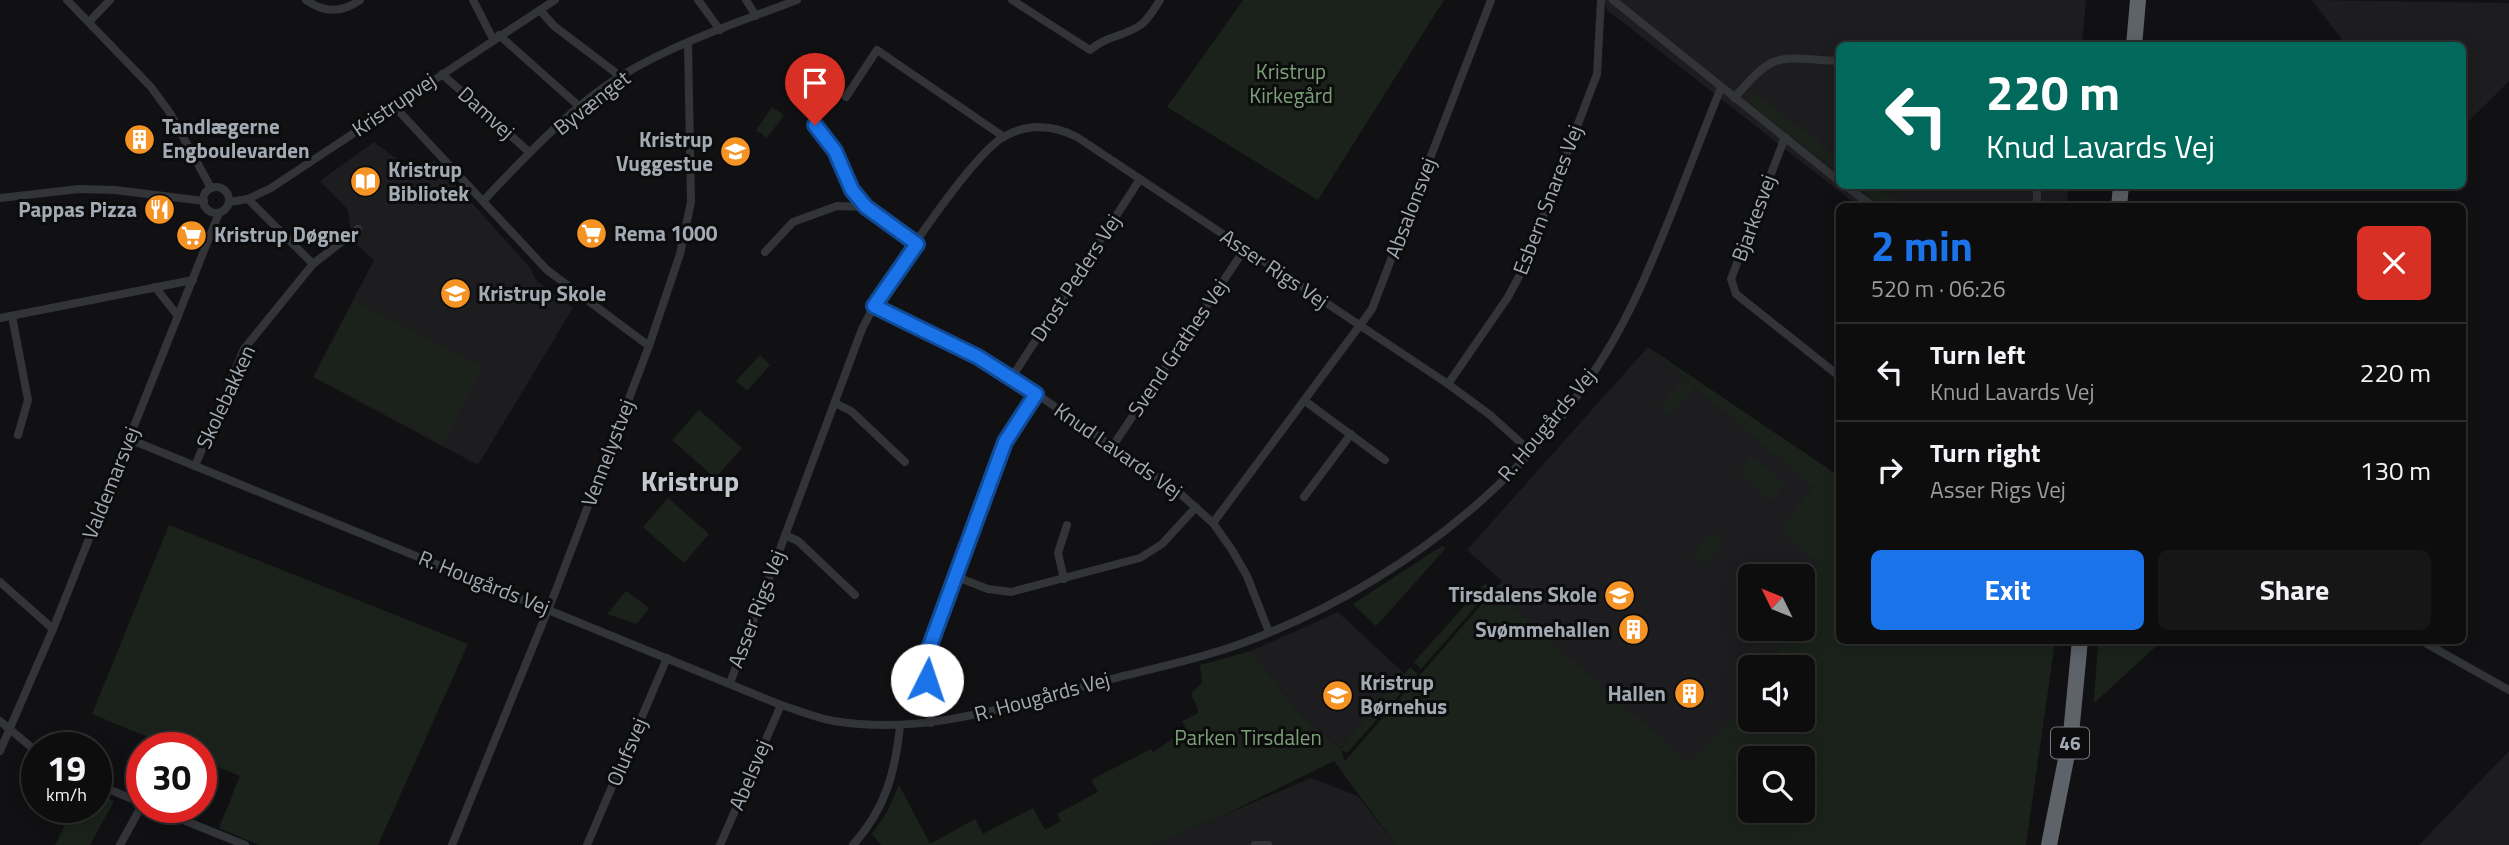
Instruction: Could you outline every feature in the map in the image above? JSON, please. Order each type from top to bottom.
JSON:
[{"type":"highway","points":[[2134,42],[2138,0]]},
{"type":"highway","name":"46","points":[[2049,845],[2071,734],[2080,644]]},
{"type":"street","points":[[66,0],[158,96],[211,188]]},
{"type":"street","points":[[89,22],[110,0]]},
{"type":"street","points":[[306,0],[323,10],[338,10],[360,0]]},
{"type":"street","points":[[473,0],[496,37],[581,107]]},
{"type":"street","name":"Kristrupvej","points":[[229,202],[248,199],[271,188],[555,0]]},
{"type":"street","points":[[698,0],[720,30]]},
{"type":"street","points":[[746,0],[756,16]]},
{"type":"street","name":"Byvænget","points":[[482,201],[529,152],[620,76],[720,30],[797,0]]},
{"type":"street","points":[[1012,0],[1090,50],[1102,39],[1130,31],[1144,23],[1160,0]]},
{"type":"street","name":"Absalonsvej","points":[[1213,523],[1361,327],[1377,296],[1491,0]]},
{"type":"street","name":"Esbern Snares Vej","points":[[1448,384],[1508,297],[1523,269],[1597,74],[1601,0]]},
{"type":"street","points":[[1613,0],[1836,178]]},
{"type":"street","points":[[540,10],[554,26],[620,76]]},
{"type":"street","name":"Vennelystvej","points":[[452,845],[548,610],[649,346],[680,254],[691,202],[688,44]]},
{"type":"street","points":[[846,97],[877,50],[1004,137]]},
{"type":"street","points":[[1734,98],[1770,60],[1783,58],[1836,61]]},
{"type":"street","name":"Damvej","points":[[442,74],[529,152]]},
{"type":"street","name":"R. Hougårds Vej","points":[[129,439],[781,705],[833,721],[900,726],[952,721],[1238,645],[1365,587],[1410,558],[1482,502],[1530,451],[1577,394],[1634,301],[1721,88]]},
{"type":"street","points":[[394,106],[547,270],[649,346]]},
{"type":"street","points":[[815,125],[835,151],[852,190],[866,207],[917,244]]},
{"type":"street","name":"Asser Rigs Vej","points":[[730,683],[835,402],[874,306],[976,162],[1004,137],[1033,127],[1062,130],[1140,179],[1448,384],[1490,415],[1530,451]]},
{"type":"street","name":"Bjarkesvej","points":[[1784,137],[1731,279],[1736,294],[1836,374]]},
{"type":"street","name":"Drost Peders Vej","points":[[1012,377],[1140,179]]},
{"type":"street","points":[[204,201],[211,188]]},
{"type":"street","points":[[204,201],[208,210],[219,213],[229,202],[223,189],[211,188]]},
{"type":"street","points":[[0,198],[79,189],[115,190],[204,201]]},
{"type":"street","points":[[1850,189],[1868,203]]},
{"type":"street","points":[[248,199],[313,264]]},
{"type":"street","points":[[765,252],[793,222],[837,206],[866,207]]},
{"type":"street","name":"Valdemarsvej","points":[[0,751],[53,629],[219,213]]},
{"type":"street","name":"Skolebakken","points":[[195,466],[244,349],[313,264],[358,229]]},
{"type":"street","name":"Svend Grathes Vej","points":[[1112,446],[1244,250]]},
{"type":"street","points":[[0,318],[193,280]]},
{"type":"street","points":[[155,287],[178,316]]},
{"type":"street","name":"Knud Lavards Vej","points":[[874,306],[978,357],[1012,377],[1196,507],[1213,523],[1247,576],[1269,632]]},
{"type":"street","points":[[12,316],[28,400],[18,435]]},
{"type":"street","points":[[931,723],[925,659],[1005,442],[1036,394]]},
{"type":"street","points":[[1305,401],[1385,460]]},
{"type":"street","points":[[835,402],[851,411],[905,462]]},
{"type":"street","points":[[1304,497],[1350,434]]},
{"type":"street","points":[[954,576],[988,589],[1012,592],[1140,558],[1161,544],[1196,507]]},
{"type":"street","points":[[1064,579],[1058,553],[1067,525]]},
{"type":"street","name":"Asser Rigs Vej","points":[[785,535],[798,541],[855,595]]},
{"type":"street","points":[[0,582],[53,629]]},
{"type":"street","points":[[2427,644],[2509,690]]},
{"type":"street","name":"Olufsvej","points":[[587,845],[667,658]]},
{"type":"street","name":"Abelsvej","points":[[720,845],[781,705]]},
{"type":"street","points":[[0,721],[21,740]]},
{"type":"street","points":[[853,845],[869,827],[886,798],[895,770],[900,726]]},
{"type":"street","points":[[120,845],[132,823]]},
{"type":"street","points":[[191,823],[246,845]]},
{"type":"street","points":[[1255,845],[1268,845]]},
{"type":"shaded area","points":[[1603,0],[2086,0],[2082,42],[1836,42],[1836,189],[1607,10]]},
{"type":"shaded area","points":[[2312,0],[2509,3],[2509,81],[2466,124],[2466,42],[2344,42]]},
{"type":"shaded area","name":"Kristrup Skole","points":[[374,142],[418,175],[434,160],[530,268],[536,280],[573,308],[478,465],[313,377],[374,260],[352,241],[348,210],[320,181]]},
{"type":"shaded area","points":[[1836,189],[2069,189],[2066,203],[1854,203]]},
{"type":"shaded area","name":"Tirsdalens Skole","points":[[1648,347],[1815,488],[1818,565],[1815,569],[1815,564],[1738,564],[1738,641],[1786,641],[1774,655],[1738,655],[1738,732],[1815,732],[1815,658],[1836,642],[1967,644],[1936,845],[1781,823],[1815,823],[1815,746],[1738,746],[1738,817],[1345,761],[1502,581],[1467,550]]},
{"type":"shaded area","name":"Kristrup Børnehus","points":[[1338,612],[1406,675],[1341,749],[1302,716],[1251,651]]},
{"type":"shaded area","points":[[2509,751],[2509,845],[2419,845]]},
{"type":"shaded area","points":[[1311,778],[1358,796],[1396,845],[1153,845]]},
{"type":"green space","name":"Kristrup Kirkegård","points":[[1243,0],[1444,0],[1318,200],[1167,107]]},
{"type":"green space","points":[[1753,92],[1836,156],[1836,170],[1754,108],[1748,98]]},
{"type":"green space","points":[[772,107],[784,115],[767,138],[756,130]]},
{"type":"green space","points":[[1861,189],[1879,189],[1898,203],[1879,203]]},
{"type":"green space","points":[[354,301],[482,367],[443,443],[314,377]]},
{"type":"green space","name":"Parken Tirsdalen","points":[[1648,347],[1836,474],[1836,644],[2055,644],[2026,845],[1396,845],[1334,761],[1228,813],[1153,845],[881,845],[872,834],[887,812],[899,785],[930,844],[975,819],[983,834],[1033,808],[1045,830],[1061,821],[1057,814],[1098,792],[1091,780],[1151,749],[1153,752],[1183,732],[1185,727],[1182,721],[1197,714],[1198,709],[1191,694],[1202,682],[1200,665],[1251,651],[1302,716],[1341,749],[1410,667],[1418,674],[1347,753],[1341,750],[1345,761],[1491,594],[1497,595],[1690,764],[1738,710],[1738,732],[1815,732],[1815,655],[1774,655],[1786,641],[1815,641],[1815,569],[1818,565],[1779,529],[1814,488]]},
{"type":"green space","points":[[760,355],[770,365],[747,391],[736,381]]},
{"type":"green space","points":[[1684,380],[1693,389],[1669,416],[1659,407]]},
{"type":"green space","points":[[699,410],[742,448],[715,478],[672,440]]},
{"type":"green space","points":[[1752,456],[1785,485],[1771,501],[1738,471]]},
{"type":"green space","points":[[668,498],[709,534],[684,563],[643,527]]},
{"type":"green space","points":[[169,525],[468,644],[378,845],[259,845],[219,828],[240,776],[217,767],[217,732],[136,732],[92,714]]},
{"type":"green space","points":[[1713,532],[1726,543],[1705,566],[1693,555]]},
{"type":"green space","points":[[1442,546],[1446,548],[1376,626],[1353,604]]},
{"type":"green space","points":[[1485,583],[1491,589],[1421,669],[1414,662]]},
{"type":"green space","points":[[626,591],[649,608],[637,624],[607,614]]},
{"type":"green space","points":[[2098,644],[2159,644],[2094,703]]},
{"type":"green space","points":[[66,823],[102,823],[90,845],[55,845]]},
{"type":"place","name":"Tandlægerne Engboulevarden","points":[[139,139]]},
{"type":"place","name":"Kristrup Vuggestue","points":[[736,152]]},
{"type":"place","name":"Kristrup Bibliotek","points":[[365,182]]},
{"type":"place","name":"Pappas Pizza","points":[[160,210]]},
{"type":"place","name":"Rema 1000","points":[[591,234]]},
{"type":"place","name":"Kristrup Døgner","points":[[191,235]]},
{"type":"place","name":"Kristrup Skole","points":[[455,294]]},
{"type":"place","name":"Tirsdalens Skole","points":[[1620,595]]},
{"type":"place","name":"Svømmehallen","points":[[1633,630]]},
{"type":"place","name":"Hallen","points":[[1689,694]]},
{"type":"place","name":"Kristrup Børnehus","points":[[1337,695]]},
{"type":"district","name":"Kristrup","points":[[690,481]]},
{"type":"route","points":[[815,125],[835,151],[852,190],[866,207],[917,244],[874,306],[978,357],[1036,394],[1005,442],[925,659],[927,680]]}]
